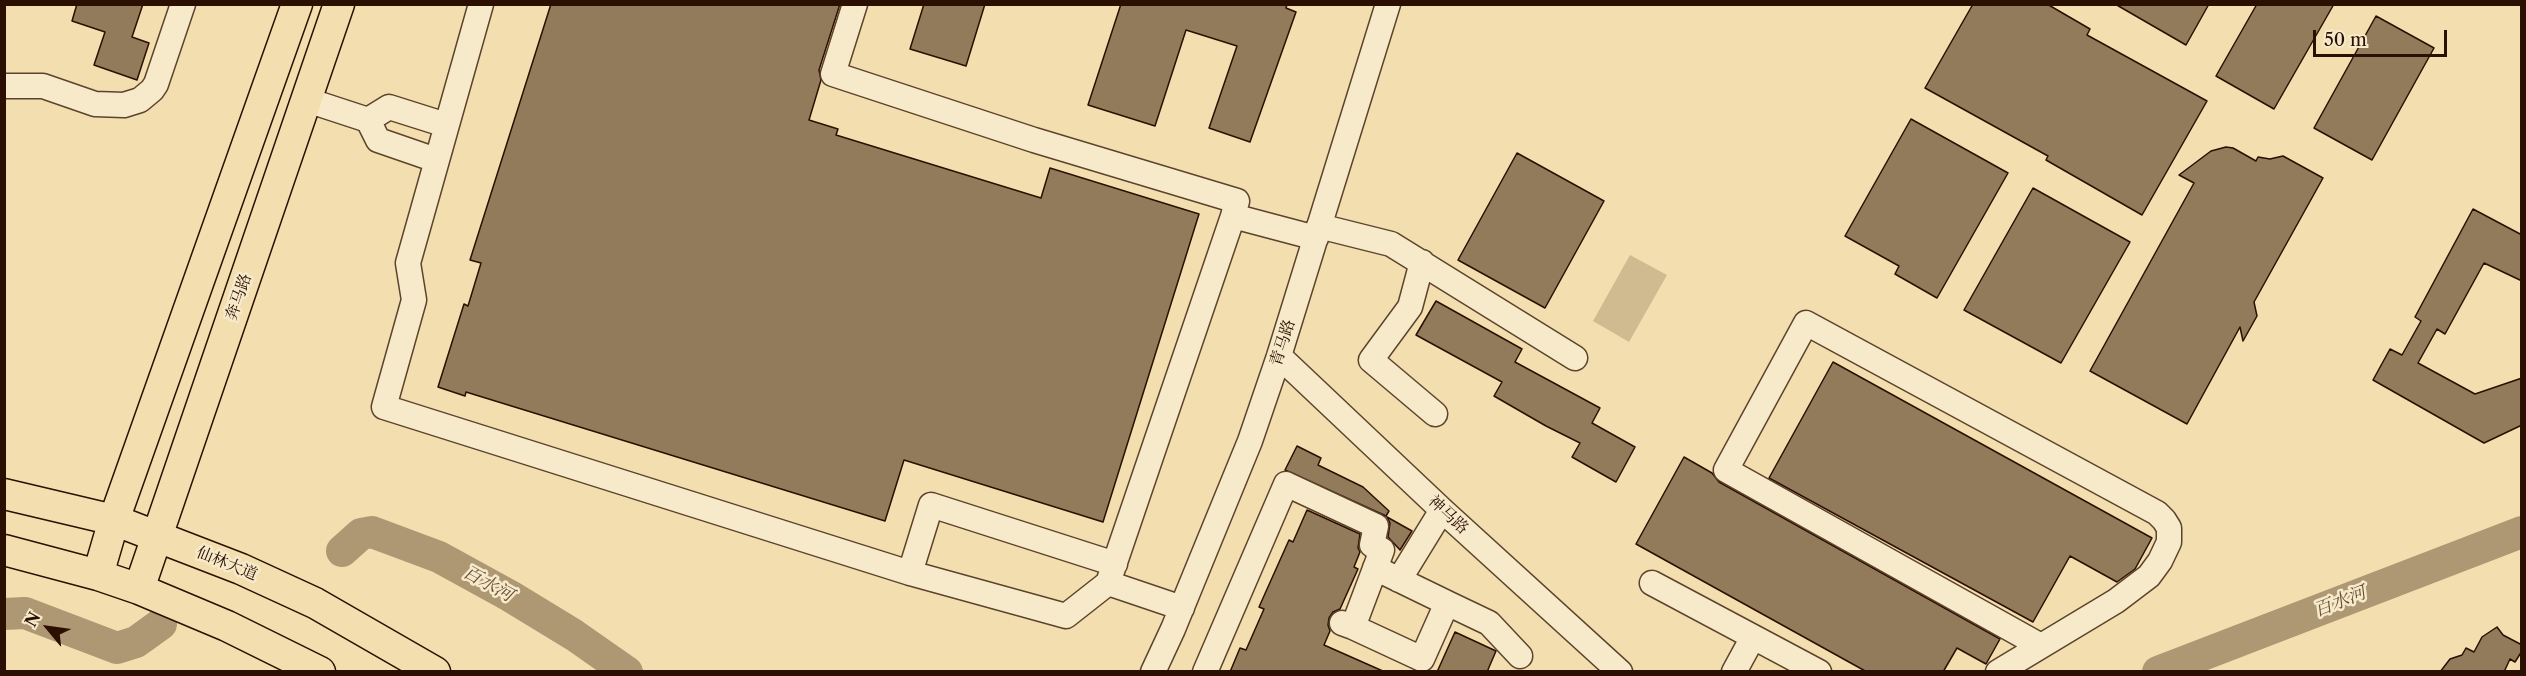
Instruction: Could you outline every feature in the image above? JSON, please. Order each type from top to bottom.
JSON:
[{"type":"main road","points":[[98,574],[114,520],[297,4]]},
{"type":"main road","name":"奔马路","points":[[138,589],[339,4]]},
{"type":"main road","name":"仙林大道","points":[[4,494],[114,520],[241,569],[315,603],[435,672]]},
{"type":"main road","points":[[4,550],[98,574],[138,589],[227,626],[320,672]]},
{"type":"street","points":[[4,86],[43,86],[95,104],[124,105],[140,100],[156,84],[183,4]]},
{"type":"street","points":[[482,4],[408,262],[414,300],[384,407],[910,573],[1066,616],[1112,573],[1237,201],[1034,140],[833,74],[855,4]]},
{"type":"street","name":"青马路","points":[[1153,672],[1182,608],[1250,441],[1279,356],[1388,4]]},
{"type":"street","points":[[307,100],[368,120],[378,140],[436,160]]},
{"type":"street","points":[[368,120],[389,106],[446,125]]},
{"type":"street","points":[[1233,216],[1392,244],[1575,358]]},
{"type":"street","points":[[1422,262],[1410,307],[1371,360],[1435,414]]},
{"type":"street","points":[[1998,672],[2116,601],[2149,576],[2160,561],[2169,542],[2169,528],[2157,513],[1806,323],[1726,470],[2041,646]]},
{"type":"street","name":"神马路","points":[[1279,356],[1442,510],[1620,672]]},
{"type":"street","points":[[1205,672],[1286,484],[1376,526],[1372,544],[1382,550],[1348,625],[1422,659],[1447,603]]},
{"type":"street","points":[[910,573],[931,505],[1112,573],[1182,608]]},
{"type":"street","points":[[1399,580],[1442,510]]},
{"type":"street","points":[[1375,568],[1490,623],[1520,656]]},
{"type":"street","points":[[1652,583],[1819,672]]},
{"type":"street","points":[[1734,672],[1753,637]]},
{"type":"shaded area","points":[[1630,255],[1667,275],[1629,342],[1593,321]]},
{"type":"building","points":[[77,4],[143,4],[132,37],[149,43],[137,80],[94,65],[105,32],[72,21]]},
{"type":"building","points":[[551,4],[840,4],[819,70],[821,80],[809,120],[838,129],[836,135],[1041,198],[1050,168],[1199,214],[1103,522],[904,460],[885,521],[466,392],[465,396],[438,387],[464,304],[468,306],[481,263],[470,260]]},
{"type":"building","points":[[924,4],[985,4],[966,66],[910,49]]},
{"type":"building","points":[[1121,4],[1287,4],[1286,8],[1296,12],[1250,142],[1209,128],[1237,46],[1186,30],[1155,126],[1088,105]]},
{"type":"building","points":[[1973,4],[2047,4],[2090,29],[2087,35],[2207,101],[2142,215],[2046,160],[2048,156],[1925,88]]},
{"type":"building","points":[[2115,4],[2209,4],[2186,45]]},
{"type":"building","points":[[2257,4],[2334,4],[2274,109],[2216,76]]},
{"type":"building","points":[[2376,16],[2434,48],[2372,160],[2314,128]]},
{"type":"building","points":[[1911,119],[2008,173],[1937,298],[1895,274],[1899,266],[1845,236]]},
{"type":"building","points":[[2226,147],[2233,148],[2256,161],[2258,157],[2270,159],[2283,156],[2323,178],[2254,302],[2257,316],[2243,341],[2240,327],[2187,424],[2090,371],[2194,183],[2179,175],[2211,151]]},
{"type":"building","points":[[1517,153],[1604,201],[1545,308],[1458,260]]},
{"type":"building","points":[[2033,188],[2130,242],[2061,363],[1964,310]]},
{"type":"building","points":[[2473,209],[2522,235],[2522,281],[2484,263],[2445,334],[2437,329],[2418,363],[2475,394],[2522,378],[2522,425],[2484,443],[2373,380],[2390,349],[2402,355],[2421,321],[2415,317]]},
{"type":"building","points":[[1436,301],[1522,349],[1515,362],[1600,408],[1592,423],[1635,447],[1616,482],[1572,457],[1580,443],[1494,396],[1502,382],[1416,335]]},
{"type":"building","points":[[1833,362],[2152,538],[2135,569],[2117,582],[2070,556],[2033,622],[1769,478]]},
{"type":"building","points":[[1297,446],[1321,458],[1318,465],[1363,487],[1389,511],[1386,516],[1285,470]]},
{"type":"building","points":[[1684,457],[1712,473],[1719,482],[2000,639],[1986,664],[1957,648],[1943,672],[1867,672],[1636,544]]},
{"type":"building","points":[[1307,510],[1360,534],[1358,548],[1360,552],[1354,567],[1358,569],[1340,609],[1333,612],[1329,618],[1330,631],[1324,645],[1385,672],[1230,672],[1240,648],[1246,650],[1264,609],[1259,607],[1289,540],[1293,542]]},
{"type":"building","points":[[1387,517],[1412,531],[1400,550],[1388,537],[1390,523]]},
{"type":"building","points":[[2497,627],[2503,635],[2522,645],[2522,651],[2515,662],[2510,659],[2504,672],[2440,672],[2450,659],[2462,655],[2466,648],[2474,652],[2482,637]]},
{"type":"building","points":[[1455,632],[1496,651],[1487,672],[1437,672]]},
{"type":"waterway","name":"百水河","points":[[342,551],[361,534],[372,532],[439,557],[574,635],[627,672]]},
{"type":"waterway","name":"百水河","points":[[2158,672],[2522,532]]},
{"type":"waterway","name":"百水河","points":[[4,614],[25,613],[117,648],[136,642],[161,624]]}]
